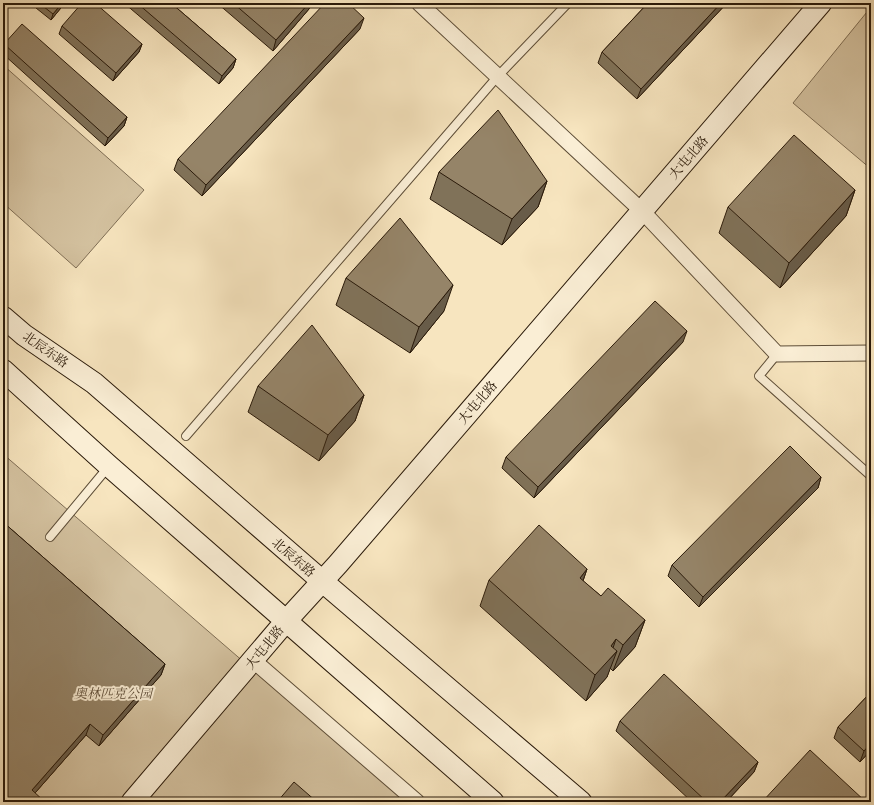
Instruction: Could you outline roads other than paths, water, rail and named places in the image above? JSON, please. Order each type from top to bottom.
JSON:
[{"type":"main road","name":"大屯北路","points":[[132,802],[254,661],[286,621],[821,3]]},
{"type":"main road","name":"北辰东路","points":[[3,317],[24,335],[94,383],[322,581],[581,802]]},
{"type":"main road","points":[[3,370],[109,466],[493,802]]},
{"type":"street","points":[[420,3],[642,211],[778,354],[871,353]]},
{"type":"street","points":[[254,661],[417,802]]},
{"type":"lane","points":[[186,436],[498,76],[568,3]]},
{"type":"lane","points":[[778,354],[759,376],[871,476]]},
{"type":"lane","points":[[50,537],[109,466]]},
{"type":"park label","name":"奥林匹克公园","points":[[113,693]]}]
